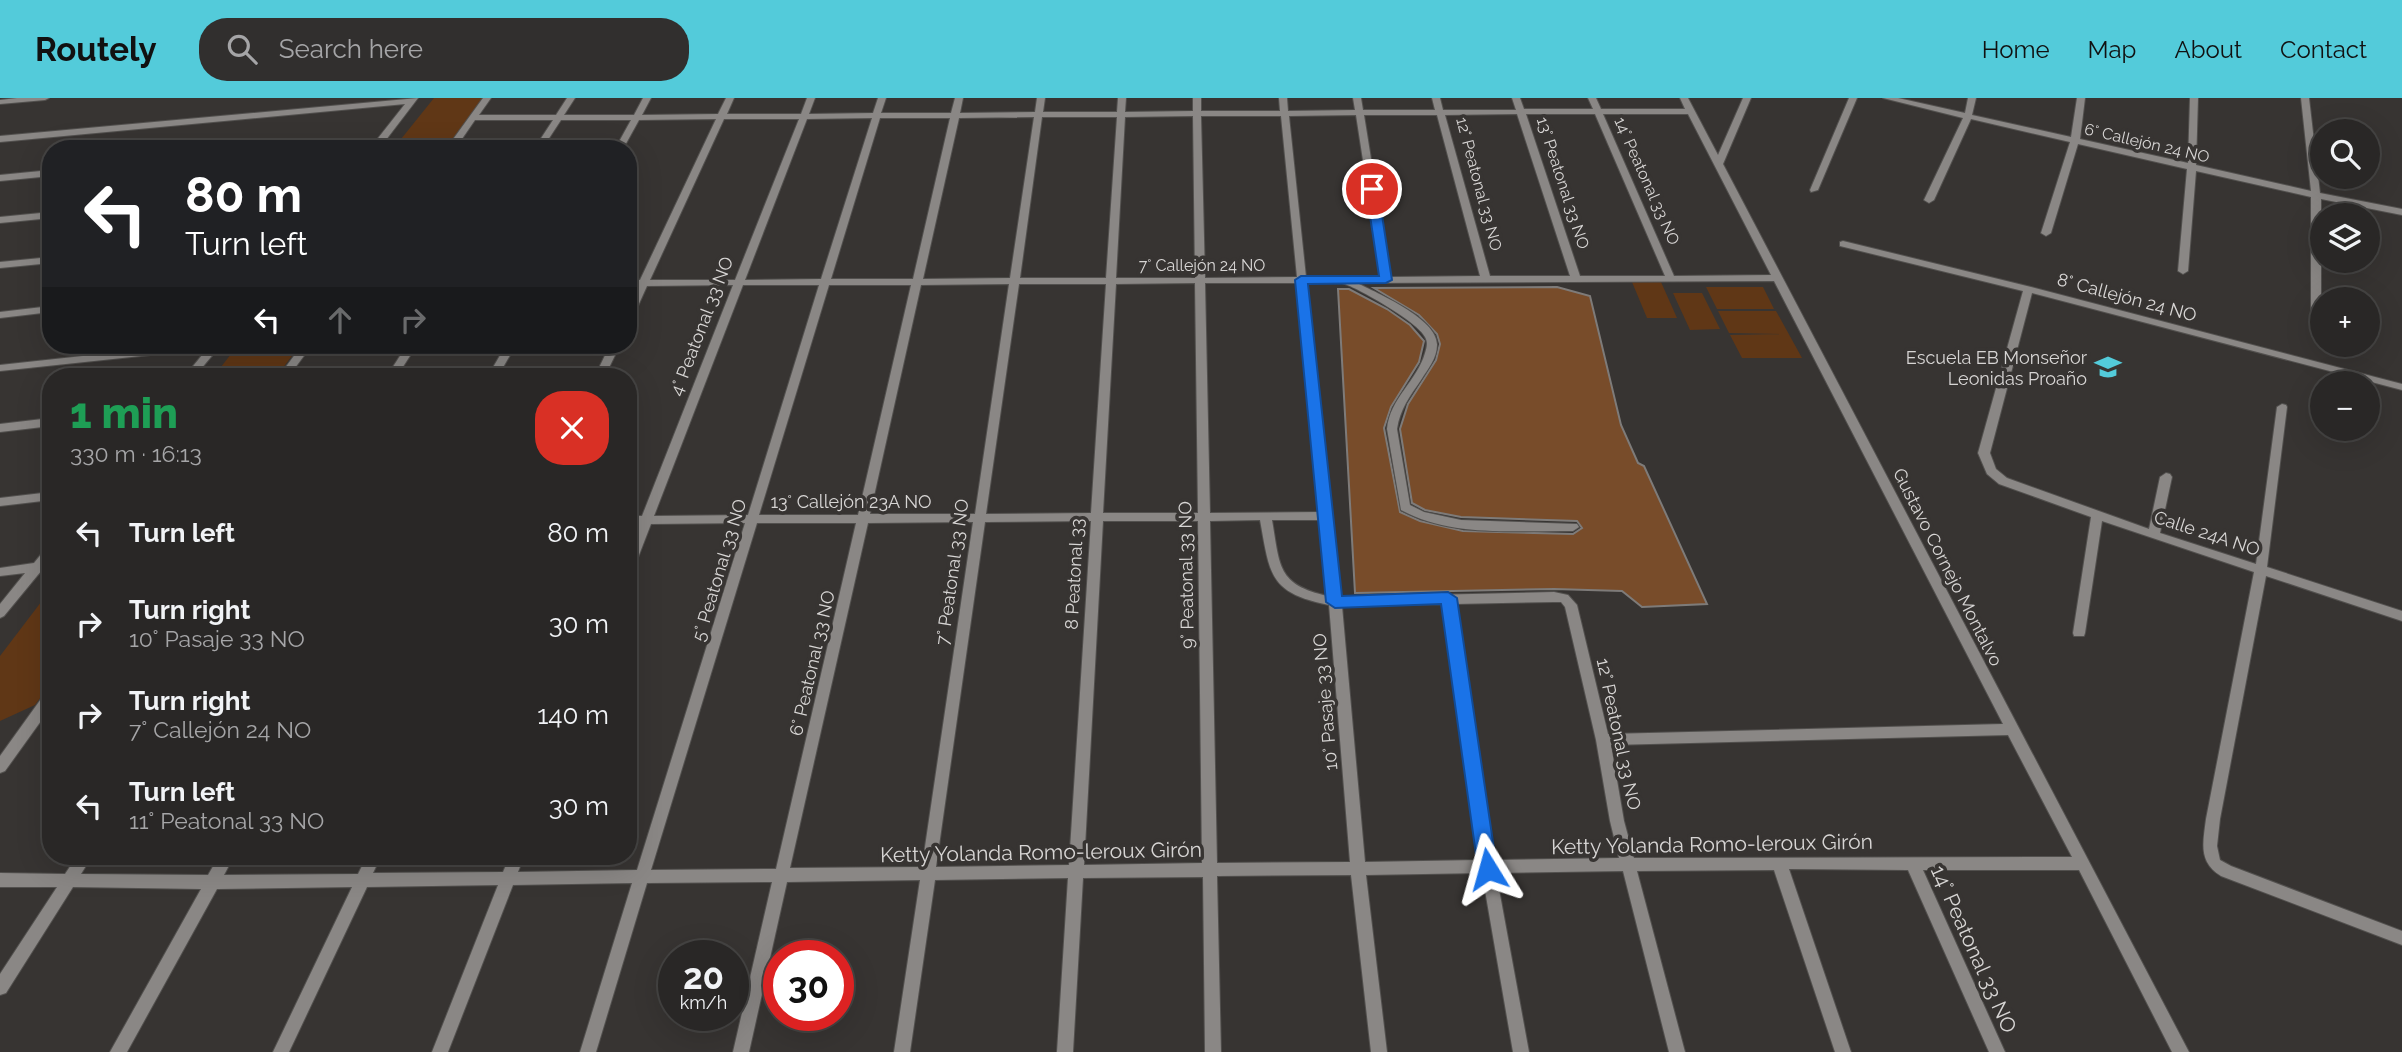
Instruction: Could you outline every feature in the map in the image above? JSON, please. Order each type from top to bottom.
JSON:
[{"type":"street","points":[[0,102],[45,98]]},
{"type":"street","points":[[456,140],[487,98]]},
{"type":"street","points":[[544,140],[571,98]]},
{"type":"street","points":[[624,140],[647,98]]},
{"type":"street","points":[[637,298],[730,98]]},
{"type":"street","name":"4° Peatonal 33 NO","points":[[637,545],[811,98]]},
{"type":"street","name":"5° Peatonal 33 NO","points":[[588,1052],[882,98]]},
{"type":"street","points":[[955,115],[959,98]]},
{"type":"street","name":"7° Peatonal 33 NO","points":[[902,1052],[1041,98]]},
{"type":"street","name":"8 Peatonal 33","points":[[1065,1052],[1122,98]]},
{"type":"street","name":"9° Peatonal 33 NO","points":[[1197,98],[1213,1052]]},
{"type":"street","name":"10° Pasaje 33 NO","points":[[1283,98],[1335,602],[1355,842],[1379,1052]]},
{"type":"street","points":[[1357,98],[1386,280]]},
{"type":"street","name":"12° Peatonal 33 NO","points":[[1436,98],[1486,279]]},
{"type":"street","name":"13° Peatonal 33 NO","points":[[1516,98],[1576,279]]},
{"type":"street","name":"14° Peatonal 33 NO","points":[[1592,98],[1671,278]]},
{"type":"street","name":"Gustavo Cornejo Montalvo","points":[[1684,98],[2180,1052]]},
{"type":"street","points":[[1718,164],[1747,98]]},
{"type":"street","points":[[1814,190],[1853,98]]},
{"type":"street","name":"6° Callejón 24 NO","points":[[1887,98],[2402,212]]},
{"type":"street","points":[[1929,200],[1968,116],[1972,98]]},
{"type":"street","points":[[2046,233],[2075,141],[2081,98]]},
{"type":"street","points":[[2183,271],[2192,167],[2194,98]]},
{"type":"street","points":[[2305,98],[2316,195],[2316,287]]},
{"type":"street","points":[[0,139],[413,100]]},
{"type":"street","points":[[381,140],[413,100]]},
{"type":"street","points":[[472,118],[1691,111]]},
{"type":"street","name":"6° Peatonal 33 NO","points":[[741,1052],[955,115]]},
{"type":"street","points":[[0,178],[42,174]]},
{"type":"street","points":[[0,220],[42,216]]},
{"type":"street","name":"8° Callejón 24 NO","points":[[1843,244],[2028,289],[2402,387]]},
{"type":"street","points":[[0,265],[42,261]]},
{"type":"street","name":"7° Callejón 24 NO","points":[[637,283],[1777,278]]},
{"type":"street","points":[[1345,280],[1427,328],[1432,340],[1429,359],[1392,417],[1405,507],[1416,515],[1440,523],[1573,527]]},
{"type":"street","name":"Calle 24A NO","points":[[2028,289],[1984,453],[1991,471],[2003,481],[2154,535],[2402,615]]},
{"type":"street","points":[[0,315],[42,310]]},
{"type":"street","points":[[0,368],[130,354]]},
{"type":"street","points":[[196,368],[207,354]]},
{"type":"street","points":[[2283,407],[2261,570],[2213,819],[2210,846],[2214,864],[2226,871],[2402,938]]},
{"type":"street","points":[[0,428],[42,423]]},
{"type":"street","points":[[2154,535],[2165,477]]},
{"type":"street","points":[[0,502],[42,497]]},
{"type":"street","points":[[2079,633],[2097,514]]},
{"type":"street","name":"13° Callejón 23A NO","points":[[637,520],[1326,516]]},
{"type":"street","points":[[1265,517],[1278,578],[1290,590],[1307,598],[1335,602],[1448,598],[1488,869],[1521,1052]]},
{"type":"street","points":[[0,613],[42,561]]},
{"type":"street","points":[[0,572],[37,567]]},
{"type":"street","name":"12° Peatonal 33 NO","points":[[1448,598],[1554,597],[1564,598],[1571,605],[1603,740],[1628,867],[1677,1052]]},
{"type":"street","points":[[0,767],[6,746],[42,706]]},
{"type":"street","points":[[1603,740],[2011,729]]},
{"type":"street","points":[[1779,863],[1843,1052]]},
{"type":"street","name":"Ketty Yolanda Romo-leroux Girón","points":[[0,880],[68,883],[362,881],[1488,869],[1779,863],[2082,864]]},
{"type":"street","name":"14° Peatonal 33 NO","points":[[1912,863],[1997,1052]]},
{"type":"street","points":[[0,988],[79,865]]},
{"type":"street","points":[[118,1052],[222,865]]},
{"type":"street","points":[[281,1052],[370,865]]},
{"type":"street","points":[[440,1052],[513,865]]},
{"type":"shaded area","points":[[434,98],[483,98],[453,140],[400,140]]},
{"type":"shaded area","points":[[1632,282],[1661,282],[1677,318],[1647,318]]},
{"type":"shaded area","points":[[1706,287],[1763,287],[1774,309],[1717,309]]},
{"type":"shaded area","points":[[1673,293],[1702,293],[1720,329],[1690,330]]},
{"type":"shaded area","points":[[1718,311],[1776,311],[1802,358],[1742,358],[1730,335],[1783,334],[1729,333]]},
{"type":"shaded area","points":[[231,354],[293,354],[283,368],[220,368]]},
{"type":"shaded area","points":[[42,601],[42,695],[35,705],[0,721],[0,656]]},
{"type":"building","points":[[1557,287],[1590,296],[1621,425],[1638,463],[1644,466],[1707,604],[1642,607],[1622,591],[1554,589],[1355,593],[1338,289],[1349,289],[1387,309],[1410,325],[1424,341],[1419,362],[1391,407],[1384,428],[1400,512],[1420,521],[1463,531],[1573,534],[1582,528],[1577,521],[1461,517],[1425,510],[1412,503],[1400,429],[1408,404],[1436,360],[1440,344],[1437,334],[1419,315],[1374,288]]},
{"type":"place","name":"Escuela EB Monseñor Leonidas Proaño","points":[[2108,367]]},
{"type":"route","points":[[1372,189],[1386,280],[1301,280],[1335,602],[1448,598],[1488,869]]}]
